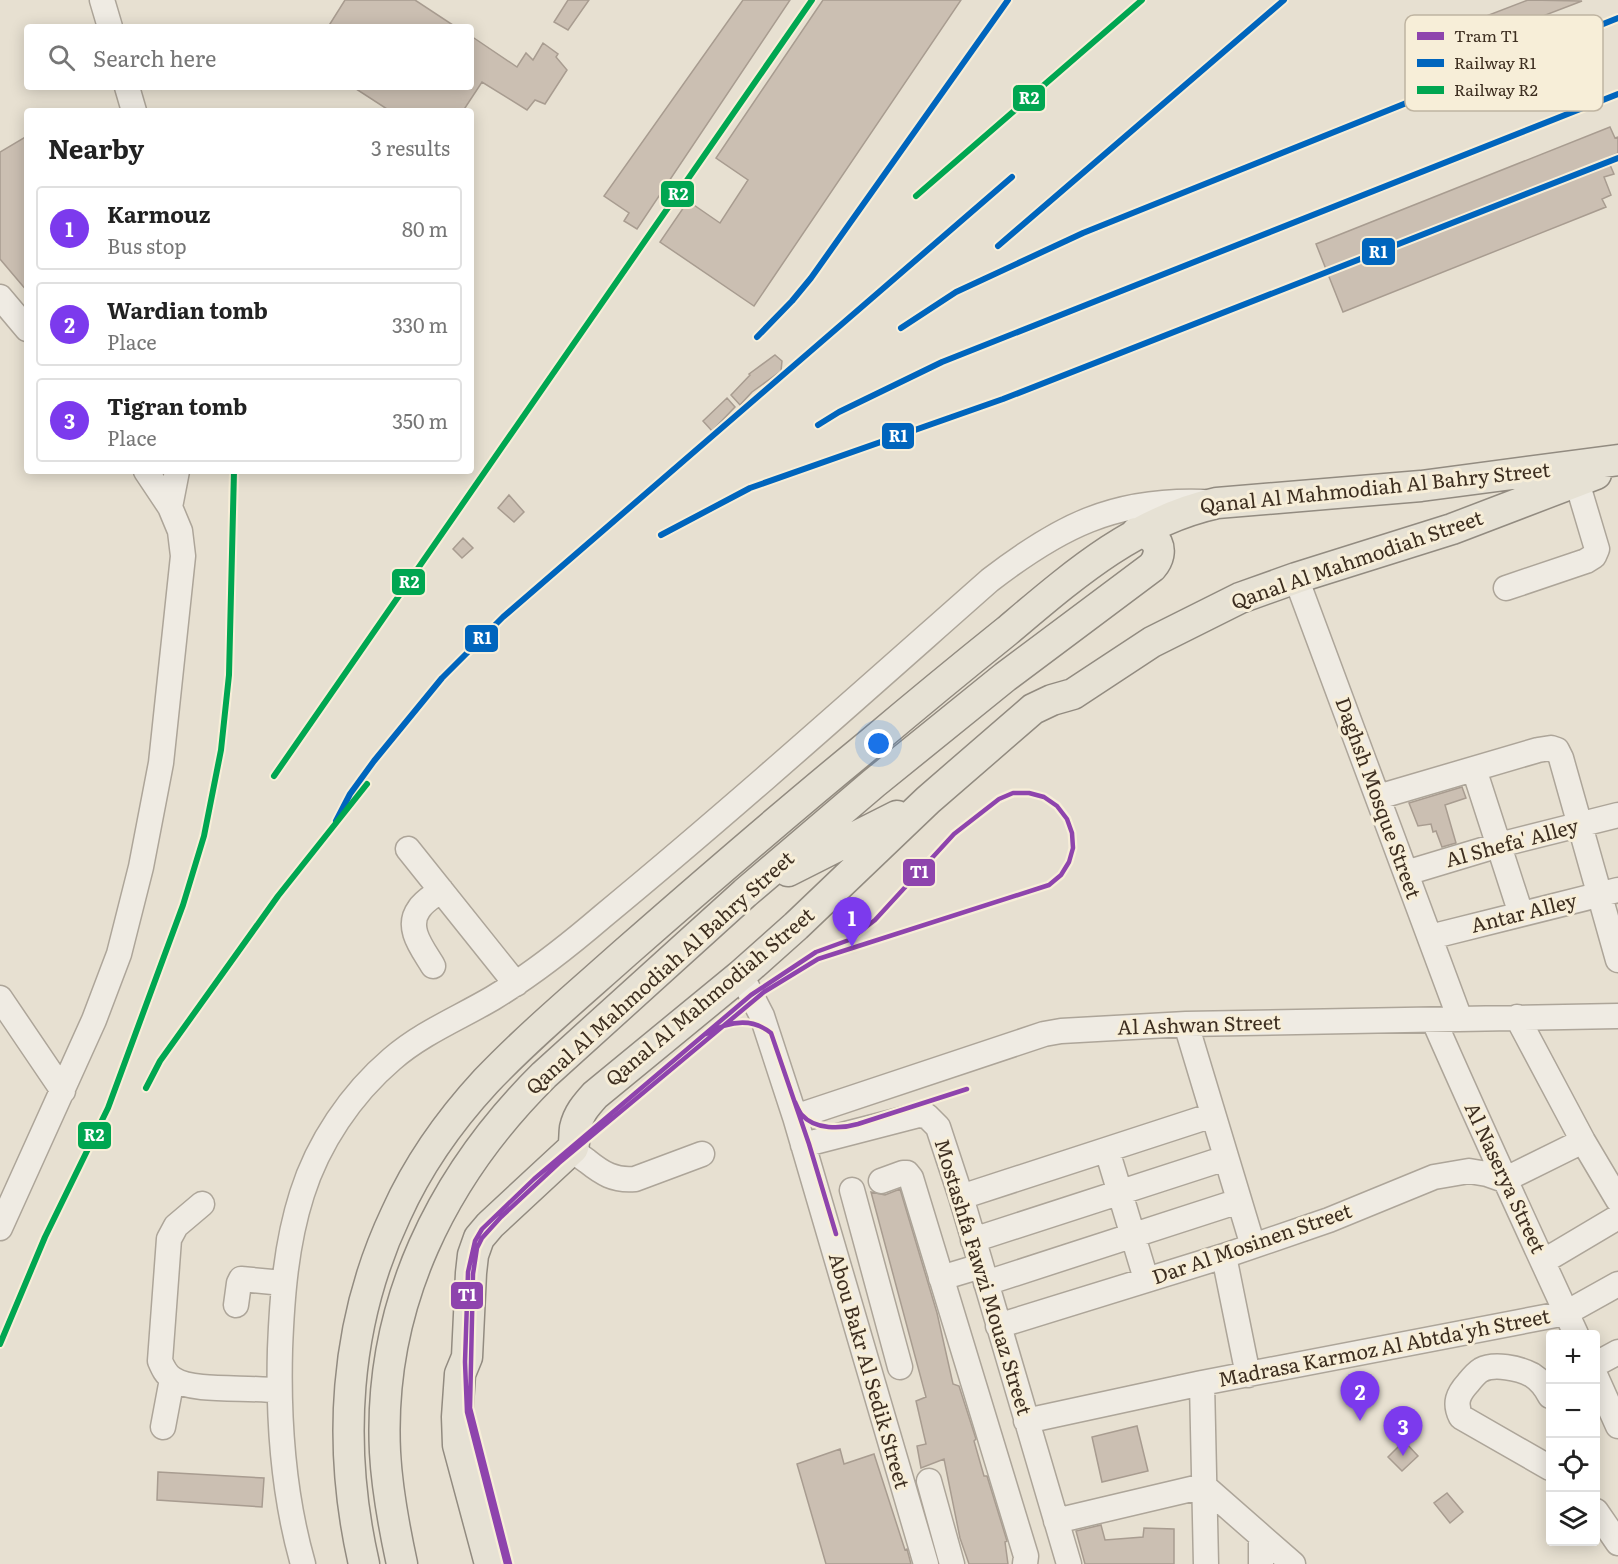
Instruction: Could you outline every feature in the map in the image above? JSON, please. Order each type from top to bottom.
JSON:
[{"type":"main road","name":"Qanal Al Mahmodiah Street","points":[[573,1148],[574,1131],[579,1114],[595,1095],[741,975],[796,926],[928,800],[1033,709],[1073,694],[1124,659],[1200,617],[1240,598],[1442,532],[1577,482],[1618,462]]},
{"type":"main road","name":"Qanal Al Mahmodiah Al Bahry Street","points":[[364,1564],[353,1510],[347,1441],[350,1382],[358,1324],[381,1249],[396,1212],[441,1136],[485,1083],[512,1055],[750,843],[1097,558],[1136,533],[1171,516],[1217,503],[1421,486],[1618,462]]},
{"type":"main road","name":"Qanal Al Mahmodiah Al Bahry Street","points":[[402,1564],[387,1484],[385,1452],[386,1388],[390,1358],[405,1296],[419,1256],[442,1207],[475,1153],[516,1103],[544,1075],[745,893],[874,783],[1005,677],[1152,567],[1160,554],[1156,540],[1150,535],[1136,533]]},
{"type":"main road","points":[[745,893],[928,800]]},
{"type":"main road","points":[[490,1564],[462,1462],[458,1435],[458,1390],[460,1374],[467,1357],[473,1255],[479,1238],[490,1225],[573,1148]]},
{"type":"street","points":[[102,0],[109,24]]},
{"type":"street","points":[[128,90],[133,108]]},
{"type":"street","points":[[0,297],[24,325]]},
{"type":"street","points":[[0,1228],[94,1020],[118,954],[141,867],[161,763],[183,556],[180,531],[170,507],[148,474]]},
{"type":"street","points":[[170,507],[176,474]]},
{"type":"street","points":[[1506,588],[1586,561],[1594,556],[1597,549],[1577,482]]},
{"type":"street","points":[[303,1564],[284,1472],[279,1391],[283,1283],[302,1193],[313,1165],[341,1115],[357,1094],[394,1057],[415,1041],[516,984],[547,962],[688,846],[990,580],[1035,546],[1065,529],[1107,513],[1161,503],[1217,503]]},
{"type":"street","name":"Daghsh Mosque Street","points":[[1296,578],[1460,1019]]},
{"type":"street","points":[[1378,797],[1538,750],[1551,748],[1557,750],[1580,825],[1609,892],[1618,960]]},
{"type":"street","points":[[1474,769],[1521,914]]},
{"type":"street","name":"Al Shefa' Alley","points":[[1406,873],[1499,845],[1618,815]]},
{"type":"street","points":[[408,849],[516,984]]},
{"type":"street","points":[[433,966],[414,934],[414,920],[419,908],[441,890]]},
{"type":"street","name":"Antar Alley","points":[[1430,937],[1609,892]]},
{"type":"street","name":"Abou Bakr Al Sedik Street","points":[[741,975],[762,1016],[795,1117],[926,1564]]},
{"type":"street","points":[[0,998],[63,1090]]},
{"type":"street","name":"Al Ashwan Street","points":[[795,1117],[1044,1034],[1078,1029],[1186,1024],[1618,1016]]},
{"type":"street","points":[[1517,1017],[1583,1141],[1609,1164],[1618,1203],[1544,1261]]},
{"type":"street","name":"Al Naserya Street","points":[[1434,1021],[1574,1330]]},
{"type":"street","points":[[1186,1024],[1253,1246]]},
{"type":"street","points":[[803,1145],[912,1116],[900,1082]]},
{"type":"street","points":[[961,1197],[1213,1115]]},
{"type":"street","name":"Mostashfa Fawzi Mouaz Street","points":[[912,1116],[927,1116],[938,1127],[961,1197],[1069,1564]]},
{"type":"street","points":[[1504,1180],[1583,1141]]},
{"type":"street","points":[[573,1148],[601,1172],[626,1180],[635,1179],[702,1154]]},
{"type":"street","points":[[1107,1150],[1146,1280]]},
{"type":"street","points":[[973,1240],[1226,1158]]},
{"type":"street","name":"Dar Al Mosinen Street","points":[[999,1326],[1224,1256],[1329,1220],[1434,1177],[1469,1171],[1504,1180]]},
{"type":"street","points":[[881,1181],[903,1173],[910,1175],[1026,1556],[1025,1564]]},
{"type":"street","points":[[852,1190],[900,1367]]},
{"type":"street","points":[[941,1278],[983,1274],[1133,1235],[1239,1201]]},
{"type":"street","points":[[202,1204],[176,1226],[169,1239],[159,1349],[164,1371],[172,1379],[193,1386],[262,1388],[279,1391]]},
{"type":"street","points":[[828,1233],[861,1224]]},
{"type":"street","points":[[1224,1256],[1248,1375]]},
{"type":"street","points":[[236,1305],[241,1279],[283,1283]]},
{"type":"street","name":"Madrasa Karmoz Al Abtda'yh Street","points":[[1026,1421],[1202,1383],[1566,1313],[1618,1284]]},
{"type":"street","points":[[1600,1363],[1618,1352]]},
{"type":"street","points":[[1546,1388],[1531,1374],[1488,1366],[1478,1371],[1459,1393],[1457,1402],[1461,1417],[1546,1465]]},
{"type":"street","points":[[163,1427],[172,1379]]},
{"type":"street","name":"Madrasa Karmoz Al Abtda'yh Street","points":[[1202,1383],[1206,1564]]},
{"type":"street","points":[[1599,1384],[1617,1420]]},
{"type":"street","points":[[929,1481],[952,1564]]},
{"type":"street","points":[[1056,1521],[1204,1486],[1293,1564]]},
{"type":"street","points":[[1600,1517],[1618,1542]]},
{"type":"street","points":[[1261,1536],[1261,1564]]},
{"type":"building","points":[[345,0],[415,0],[451,24],[330,24]]},
{"type":"building","points":[[568,0],[589,0],[568,30],[554,22]]},
{"type":"building","points":[[743,0],[790,0],[637,229],[624,221],[629,213],[604,196]]},
{"type":"building","points":[[823,0],[961,0],[754,306],[660,242],[688,201],[720,223],[748,180],[716,158]]},
{"type":"building","points":[[1528,0],[1582,1],[1546,15],[1489,15]]},
{"type":"building","points":[[474,38],[517,67],[526,53],[533,60],[543,43],[558,54],[556,57],[567,70],[545,104],[535,100],[527,110],[482,82],[465,108],[385,108],[358,90],[474,90]]},
{"type":"building","points":[[1610,127],[1615,138],[1618,137],[1618,153],[1607,158],[1614,174],[1604,177],[1611,195],[1602,199],[1606,207],[1343,312],[1316,244]]},
{"type":"building","points":[[24,138],[24,287],[0,259],[0,152]]},
{"type":"building","points":[[775,355],[782,361],[781,371],[752,392],[740,405],[731,395],[749,374]]},
{"type":"building","points":[[727,398],[735,407],[712,431],[703,421]]},
{"type":"building","points":[[509,495],[524,512],[514,522],[498,508]]},
{"type":"building","points":[[463,538],[473,548],[462,558],[453,549]]},
{"type":"building","points":[[1462,787],[1466,798],[1445,805],[1456,843],[1442,847],[1431,824],[1418,826],[1409,803]]},
{"type":"building","points":[[900,1189],[937,1313],[953,1384],[959,1386],[976,1439],[974,1441],[984,1476],[987,1476],[1007,1541],[1005,1542],[1008,1564],[969,1564],[960,1538],[944,1459],[921,1468],[917,1446],[926,1444],[916,1401],[926,1397],[871,1192],[885,1195]]},
{"type":"building","points":[[1137,1426],[1148,1471],[1102,1482],[1092,1437]]},
{"type":"building","points":[[1404,1441],[1418,1456],[1402,1471],[1388,1457]]},
{"type":"building","points":[[840,1449],[844,1464],[874,1454],[911,1564],[826,1564],[797,1464]]},
{"type":"building","points":[[158,1472],[264,1478],[262,1507],[157,1500]]},
{"type":"building","points":[[1447,1493],[1463,1512],[1450,1523],[1434,1503]]},
{"type":"building","points":[[1101,1525],[1105,1540],[1143,1537],[1144,1528],[1174,1529],[1174,1564],[1085,1564],[1076,1531]]},
{"type":"tram line","name":"T1","points":[[506,1564],[467,1412],[465,1362],[468,1272],[475,1241],[482,1229],[534,1179],[751,995],[816,952],[849,940],[875,920],[954,834],[999,799],[1013,793],[1029,793],[1044,797],[1057,806],[1067,819],[1072,833],[1073,848],[1069,862],[1061,875],[1049,885],[818,959],[764,992],[559,1163],[482,1238],[477,1248],[473,1274],[470,1408],[510,1564]]},
{"type":"tram line","name":"T1","points":[[706,1034],[722,1026],[738,1023],[755,1024],[771,1033],[809,1144],[836,1234]]},
{"type":"tram line","name":"T1","points":[[795,1102],[807,1120],[821,1126],[844,1127],[967,1089]]},
{"type":"rail line","name":"R2","points":[[274,776],[812,0]]},
{"type":"rail line","name":"R1","points":[[757,337],[811,278],[1008,0]]},
{"type":"rail line","name":"R2","points":[[916,196],[1142,0]]},
{"type":"rail line","name":"R1","points":[[998,246],[1284,0]]},
{"type":"rail line","name":"R1","points":[[1603,24],[1618,18]]},
{"type":"rail line","name":"R1","points":[[1603,100],[1618,94]]},
{"type":"rail line","name":"R1","points":[[901,328],[956,292],[1083,233],[1405,104]]},
{"type":"rail line","name":"R1","points":[[818,425],[839,412],[942,362],[1575,111]]},
{"type":"rail line","name":"R1","points":[[661,535],[750,488],[1003,399],[1618,158]]},
{"type":"rail line","name":"R1","points":[[336,821],[350,794],[374,761],[442,678],[503,617],[1012,177]]},
{"type":"rail line","name":"R2","points":[[0,1344],[45,1237],[108,1108],[183,905],[204,836],[221,750],[229,675],[234,474]]},
{"type":"rail line","name":"R2","points":[[146,1088],[160,1061],[278,896],[367,784]]},
{"type":"place","name":"Karmouz","points":[[852,947]]},
{"type":"place","name":"Wardian tomb","points":[[1360,1421]]},
{"type":"place","name":"Tigran tomb","points":[[1403,1456]]}]
